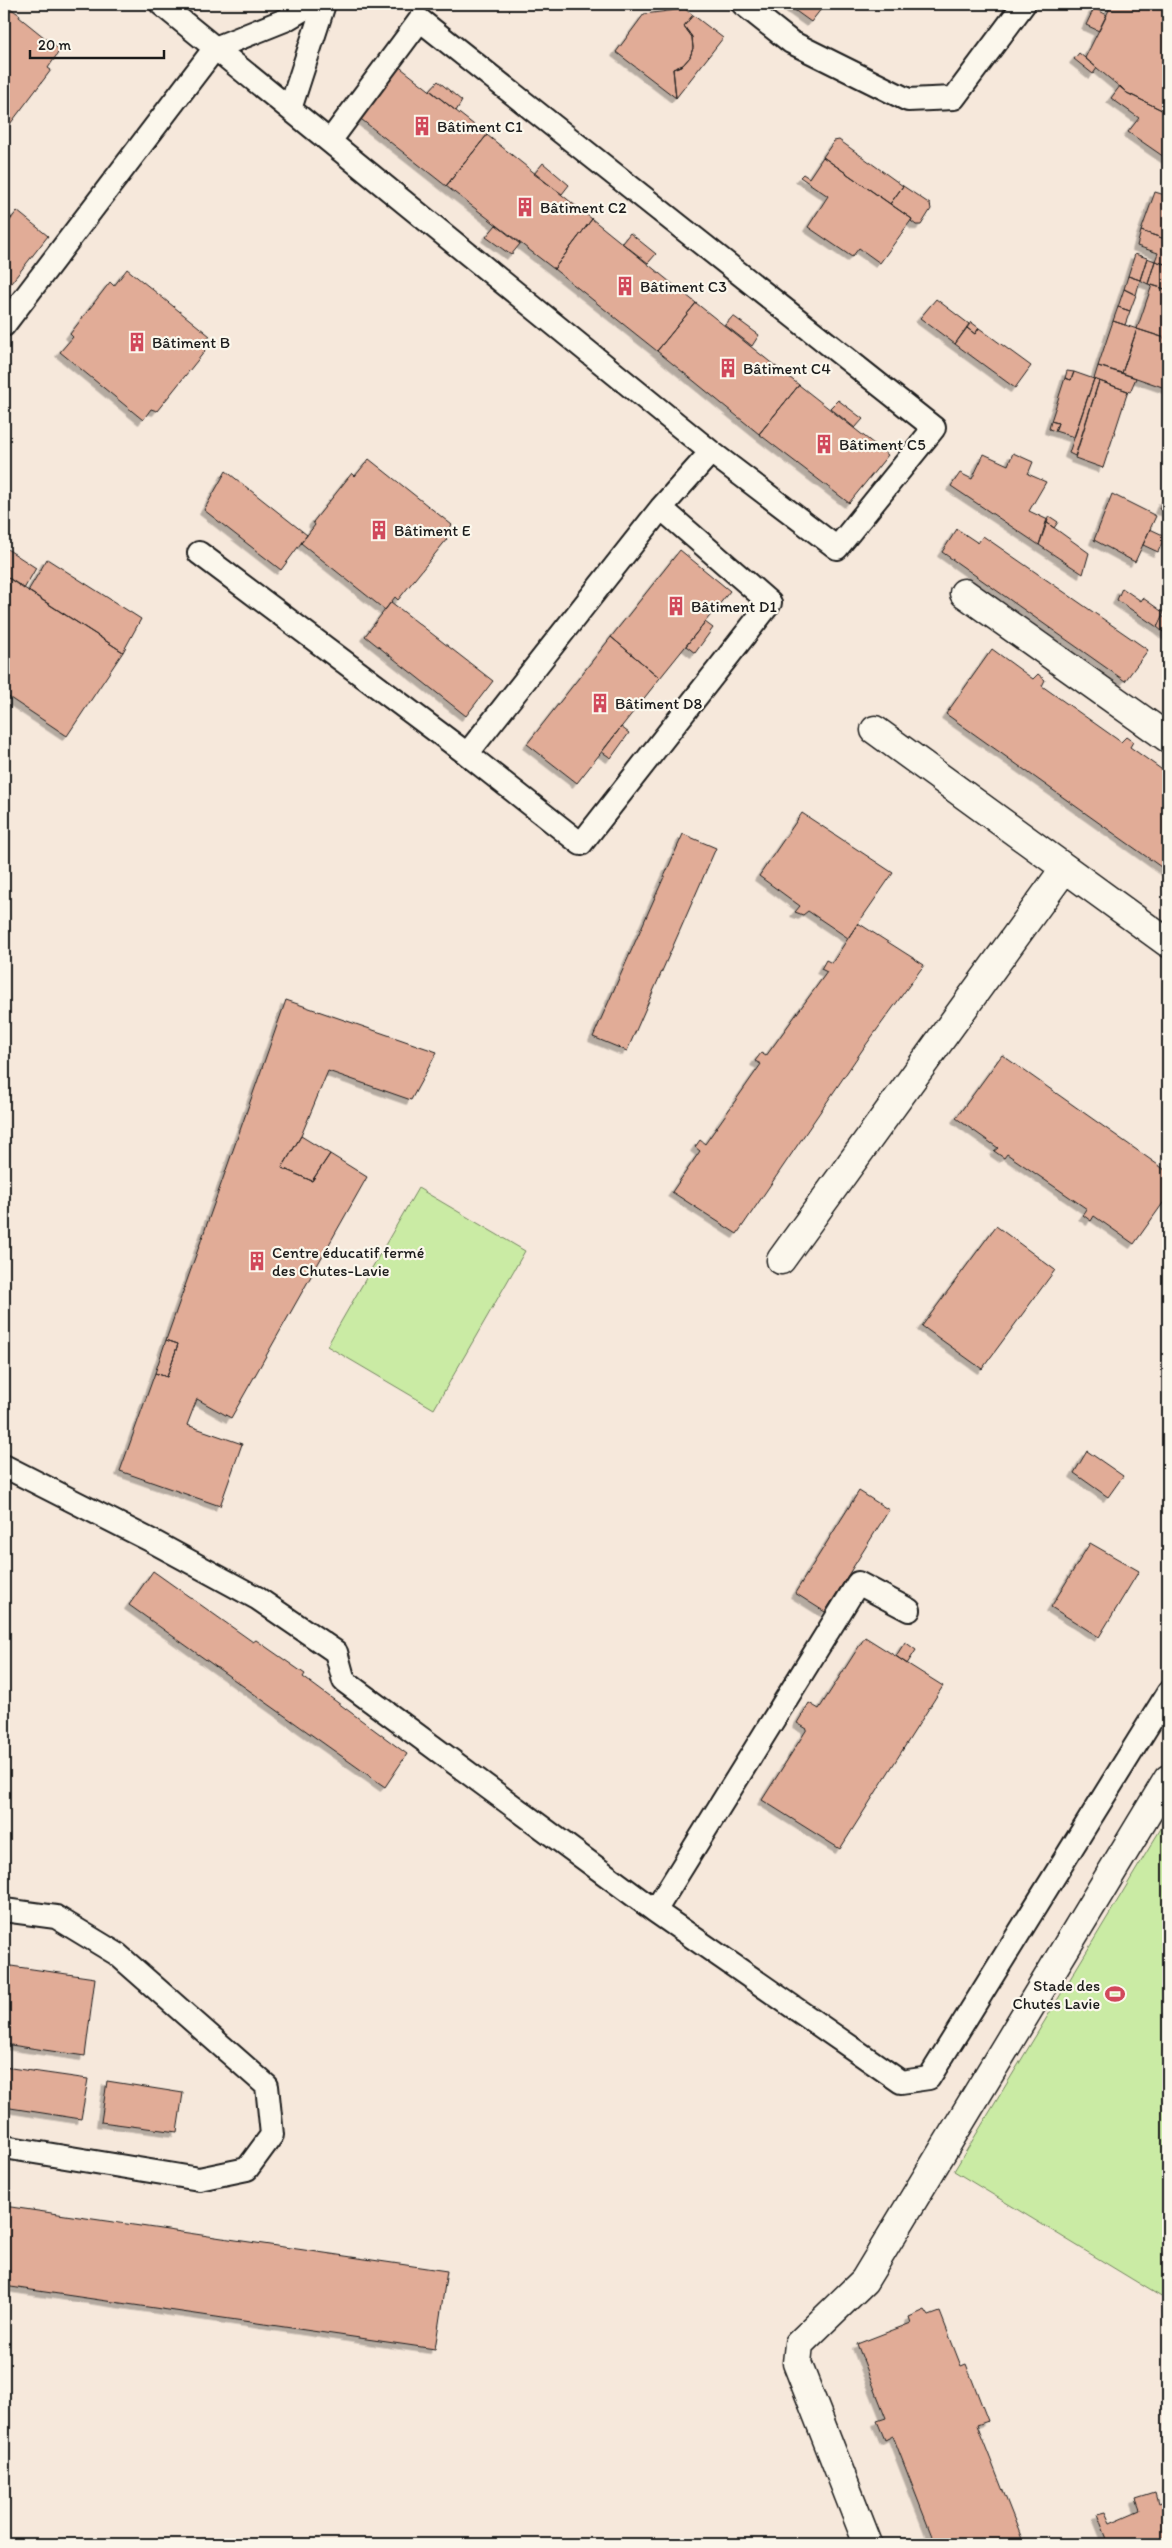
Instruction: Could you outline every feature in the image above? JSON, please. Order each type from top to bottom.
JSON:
[{"type":"street","points":[[964,593],[1168,738]]},
{"type":"street","points":[[875,730],[1168,943]]},
{"type":"street","points":[[781,1260],[1065,868]]},
{"type":"street","points":[[868,2544],[797,2363],[799,2344],[864,2281],[1168,1779]]},
{"type":"lane","points":[[161,4],[711,452],[837,548],[934,428],[420,20],[330,141]]},
{"type":"lane","points":[[4,325],[215,48],[285,20],[312,4]]},
{"type":"lane","points":[[290,109],[324,4]]},
{"type":"lane","points":[[743,4],[791,42],[908,100],[954,98],[1024,4]]},
{"type":"lane","points":[[467,754],[661,508],[711,452]]},
{"type":"lane","points":[[199,553],[467,754],[581,844],[770,603],[661,508]]},
{"type":"lane","points":[[4,1466],[152,1541],[257,1598],[336,1652],[344,1681],[655,1911],[901,2082],[929,2078],[1168,1693]]},
{"type":"lane","points":[[655,1911],[858,1583],[909,1610]]},
{"type":"lane","points":[[4,1910],[56,1917],[117,1954],[267,2086],[272,2135],[247,2170],[199,2179],[4,2147]]},
{"type":"green space","points":[[418,1188],[525,1251],[434,1409],[327,1346]]},
{"type":"green space","name":"Stade des Chutes Lavie","points":[[1168,1817],[1168,2301],[954,2171]]},
{"type":"building","points":[[4,4],[20,15],[19,17],[60,50],[48,68],[51,70],[4,132]]},
{"type":"building","points":[[786,4],[825,4],[811,22]]},
{"type":"building","points":[[1112,4],[1168,4],[1168,113],[1127,93],[1085,58]]},
{"type":"building","points":[[1094,8],[1107,15],[1099,31],[1086,25]]},
{"type":"building","points":[[685,9],[693,15],[684,26],[692,37],[693,48],[690,57],[683,65],[673,69],[676,98],[616,52],[644,14]]},
{"type":"building","points":[[693,15],[723,38],[676,98],[673,69],[683,65],[690,57],[693,48],[692,37],[684,26]]},
{"type":"building","points":[[1079,53],[1097,68],[1093,74],[1074,59]]},
{"type":"building","name":"Bâtiment C1","points":[[397,65],[487,135],[446,186],[357,116]]},
{"type":"building","points":[[438,81],[462,101],[456,111],[430,90]]},
{"type":"building","points":[[1120,86],[1127,93],[1168,113],[1167,159],[1128,132],[1139,118],[1111,98]]},
{"type":"building","name":"Bâtiment C2","points":[[487,135],[592,219],[554,269],[446,186]]},
{"type":"building","points":[[839,140],[903,186],[890,204],[823,157],[834,141]]},
{"type":"building","points":[[823,157],[912,219],[880,263],[859,248],[852,257],[808,227],[828,196],[800,177],[803,174],[809,178]]},
{"type":"building","points":[[543,163],[569,185],[562,194],[534,174]]},
{"type":"building","points":[[903,186],[930,204],[931,209],[921,225],[916,225],[911,221],[912,219],[890,204]]},
{"type":"building","points":[[1155,192],[1168,196],[1168,240],[1141,231]]},
{"type":"building","points":[[17,211],[48,236],[4,292],[4,228]]},
{"type":"building","points":[[4,212],[12,218],[4,228]]},
{"type":"building","name":"Bâtiment C3","points":[[592,219],[696,303],[657,351],[554,269]]},
{"type":"building","points":[[496,225],[520,244],[511,255],[486,237]]},
{"type":"building","points":[[1141,231],[1168,240],[1168,265],[1155,261],[1158,253],[1137,246]]},
{"type":"building","points":[[630,233],[656,254],[648,263],[622,243]]},
{"type":"building","points":[[1135,254],[1147,258],[1140,280],[1128,276]]},
{"type":"building","points":[[1147,258],[1155,261],[1148,284],[1140,280]]},
{"type":"building","points":[[1155,261],[1168,265],[1168,290],[1148,284]]},
{"type":"building","name":"Bâtiment B","points":[[127,269],[210,336],[202,347],[205,351],[157,411],[151,409],[143,420],[60,352],[73,337],[70,334],[110,282],[114,286]]},
{"type":"building","points":[[1128,276],[1140,280],[1136,295],[1124,289]]},
{"type":"building","points":[[1152,285],[1168,290],[1168,339],[1137,329]]},
{"type":"building","points":[[1124,289],[1136,295],[1130,311],[1118,307]]},
{"type":"building","points":[[936,299],[969,324],[955,344],[920,318]]},
{"type":"building","name":"Bâtiment C4","points":[[696,303],[799,385],[759,434],[657,351]]},
{"type":"building","points":[[1118,307],[1130,311],[1125,325],[1113,321]]},
{"type":"building","points":[[733,316],[759,335],[752,346],[725,325]]},
{"type":"building","points":[[1113,321],[1137,329],[1122,373],[1098,366]]},
{"type":"building","points":[[971,322],[979,328],[975,334],[967,328]]},
{"type":"building","points":[[967,328],[975,334],[979,328],[1031,366],[1015,388],[955,344]]},
{"type":"building","points":[[1137,329],[1168,339],[1168,389],[1122,373]]},
{"type":"building","points":[[1098,366],[1136,378],[1130,392],[1094,379]]},
{"type":"building","points":[[1067,371],[1074,372],[1071,380],[1065,378]]},
{"type":"building","points":[[1074,372],[1094,379],[1074,437],[1055,431],[1058,423],[1051,421],[1065,378],[1071,380]]},
{"type":"building","points":[[1094,379],[1099,381],[1075,456],[1069,453]]},
{"type":"building","points":[[1099,381],[1128,391],[1103,468],[1075,458]]},
{"type":"building","name":"Bâtiment C5","points":[[799,385],[888,455],[849,503],[759,434]]},
{"type":"building","points":[[838,400],[863,419],[855,428],[830,408]]},
{"type":"building","points":[[1051,421],[1058,423],[1055,431],[1049,429]]},
{"type":"building","points":[[1013,453],[1033,462],[1028,474],[1046,482],[1029,511],[1048,520],[1039,545],[951,486],[960,473],[972,479],[984,454],[1008,465]]},
{"type":"building","name":"Bâtiment E","points":[[369,459],[452,525],[443,536],[447,539],[398,600],[395,597],[385,610],[301,543],[315,525],[313,522],[352,473],[355,476]]},
{"type":"building","points":[[226,471],[307,535],[281,570],[204,510]]},
{"type":"building","points":[[1112,494],[1156,516],[1135,562],[1094,540]]},
{"type":"building","points":[[1163,499],[1168,502],[1168,512],[1159,509]]},
{"type":"building","points":[[1049,516],[1058,522],[1054,528],[1046,522]]},
{"type":"building","points":[[1046,522],[1089,553],[1083,574],[1039,545]]},
{"type":"building","points":[[957,529],[978,543],[983,536],[1148,650],[1125,681],[942,552]]},
{"type":"building","points":[[1150,529],[1165,536],[1158,552],[1143,545]]},
{"type":"building","points":[[4,547],[36,568],[24,589],[4,575]]},
{"type":"building","name":"Bâtiment D1","points":[[680,550],[730,591],[660,678],[611,637]]},
{"type":"building","points":[[47,559],[141,619],[123,652],[28,591]]},
{"type":"building","points":[[4,575],[123,652],[67,736],[4,694]]},
{"type":"building","points":[[1122,588],[1141,601],[1143,598],[1164,613],[1157,627],[1117,600]]},
{"type":"building","points":[[391,602],[493,681],[466,716],[365,636]]},
{"type":"building","points":[[1162,616],[1168,620],[1168,636],[1157,627]]},
{"type":"building","points":[[705,622],[713,628],[695,653],[686,646]]},
{"type":"building","name":"Bâtiment D8","points":[[611,637],[660,678],[577,783],[527,744]]},
{"type":"building","points":[[992,649],[1033,679],[1038,674],[1045,680],[1042,686],[1121,742],[1126,737],[1133,742],[1130,747],[1168,774],[1168,872],[946,714]]},
{"type":"building","points":[[621,727],[629,733],[611,758],[602,752]]},
{"type":"building","points":[[802,813],[893,873],[848,938],[808,911],[803,915],[795,912],[800,906],[759,876]]},
{"type":"building","points":[[683,834],[716,848],[627,1051],[593,1037]]},
{"type":"building","points":[[858,923],[924,965],[863,1049],[737,1234],[672,1192],[700,1151],[695,1147],[700,1140],[705,1144],[761,1064],[755,1061],[761,1053],[766,1056],[827,972],[821,969],[826,960],[832,963]]},
{"type":"building","name":"Centre éducatif fermé des Chutes-Lavie","points":[[286,1000],[437,1052],[411,1100],[328,1071],[301,1136],[282,1168],[312,1181],[330,1154],[367,1177],[231,1418],[197,1399],[187,1425],[242,1444],[220,1506],[120,1471],[155,1373],[167,1377],[178,1344],[166,1340]]},
{"type":"building","points":[[1002,1055],[1168,1172],[1168,1196],[1134,1244],[1094,1216],[1091,1221],[1083,1215],[1087,1209],[1007,1154],[1004,1158],[994,1151],[998,1148],[956,1118]]},
{"type":"building","points":[[301,1136],[330,1154],[312,1181],[282,1168]]},
{"type":"building","points":[[996,1226],[1055,1270],[982,1369],[922,1326]]},
{"type":"building","points":[[166,1340],[178,1344],[167,1377],[155,1373]]},
{"type":"building","points":[[1087,1451],[1123,1476],[1108,1497],[1074,1473]]},
{"type":"building","points":[[859,1491],[889,1510],[825,1612],[795,1593]]},
{"type":"building","points":[[1090,1543],[1139,1571],[1099,1637],[1051,1607]]},
{"type":"building","points":[[153,1571],[253,1642],[256,1640],[305,1674],[303,1677],[407,1754],[385,1787],[129,1605]]},
{"type":"building","points":[[865,1637],[943,1686],[840,1849],[762,1800],[807,1729],[797,1723],[809,1703],[819,1709]]},
{"type":"building","points":[[905,1642],[916,1650],[907,1664],[896,1656]]},
{"type":"building","points":[[4,1965],[95,1978],[85,2056],[4,2044]]},
{"type":"building","points":[[4,2067],[88,2079],[81,2119],[4,2107]]},
{"type":"building","points":[[107,2081],[183,2093],[177,2132],[101,2122]]},
{"type":"building","points":[[4,2206],[447,2271],[435,2349],[4,2286]]},
{"type":"building","points":[[925,2310],[929,2316],[940,2312],[961,2366],[966,2364],[988,2421],[977,2425],[1024,2544],[935,2544],[893,2436],[885,2440],[877,2421],[886,2418],[857,2344],[911,2323],[909,2317]]},
{"type":"building","points":[[1155,2493],[1158,2504],[1168,2500],[1168,2544],[1109,2544],[1097,2514],[1105,2512],[1110,2523],[1140,2510],[1136,2499]]},
{"type":"place","name":"Bâtiment C1","points":[[422,126]]},
{"type":"place","name":"Bâtiment C2","points":[[525,207]]},
{"type":"place","name":"Bâtiment C3","points":[[625,286]]},
{"type":"place","name":"Bâtiment B","points":[[137,342]]},
{"type":"place","name":"Bâtiment C4","points":[[728,368]]},
{"type":"place","name":"Bâtiment C5","points":[[824,444]]},
{"type":"place","name":"Bâtiment E","points":[[379,530]]},
{"type":"place","name":"Bâtiment D1","points":[[676,606]]},
{"type":"place","name":"Bâtiment D8","points":[[600,703]]},
{"type":"place","name":"Centre éducatif fermé des Chutes-Lavie","points":[[257,1261]]},
{"type":"place","name":"Stade des Chutes Lavie","points":[[1115,1994]]}]
